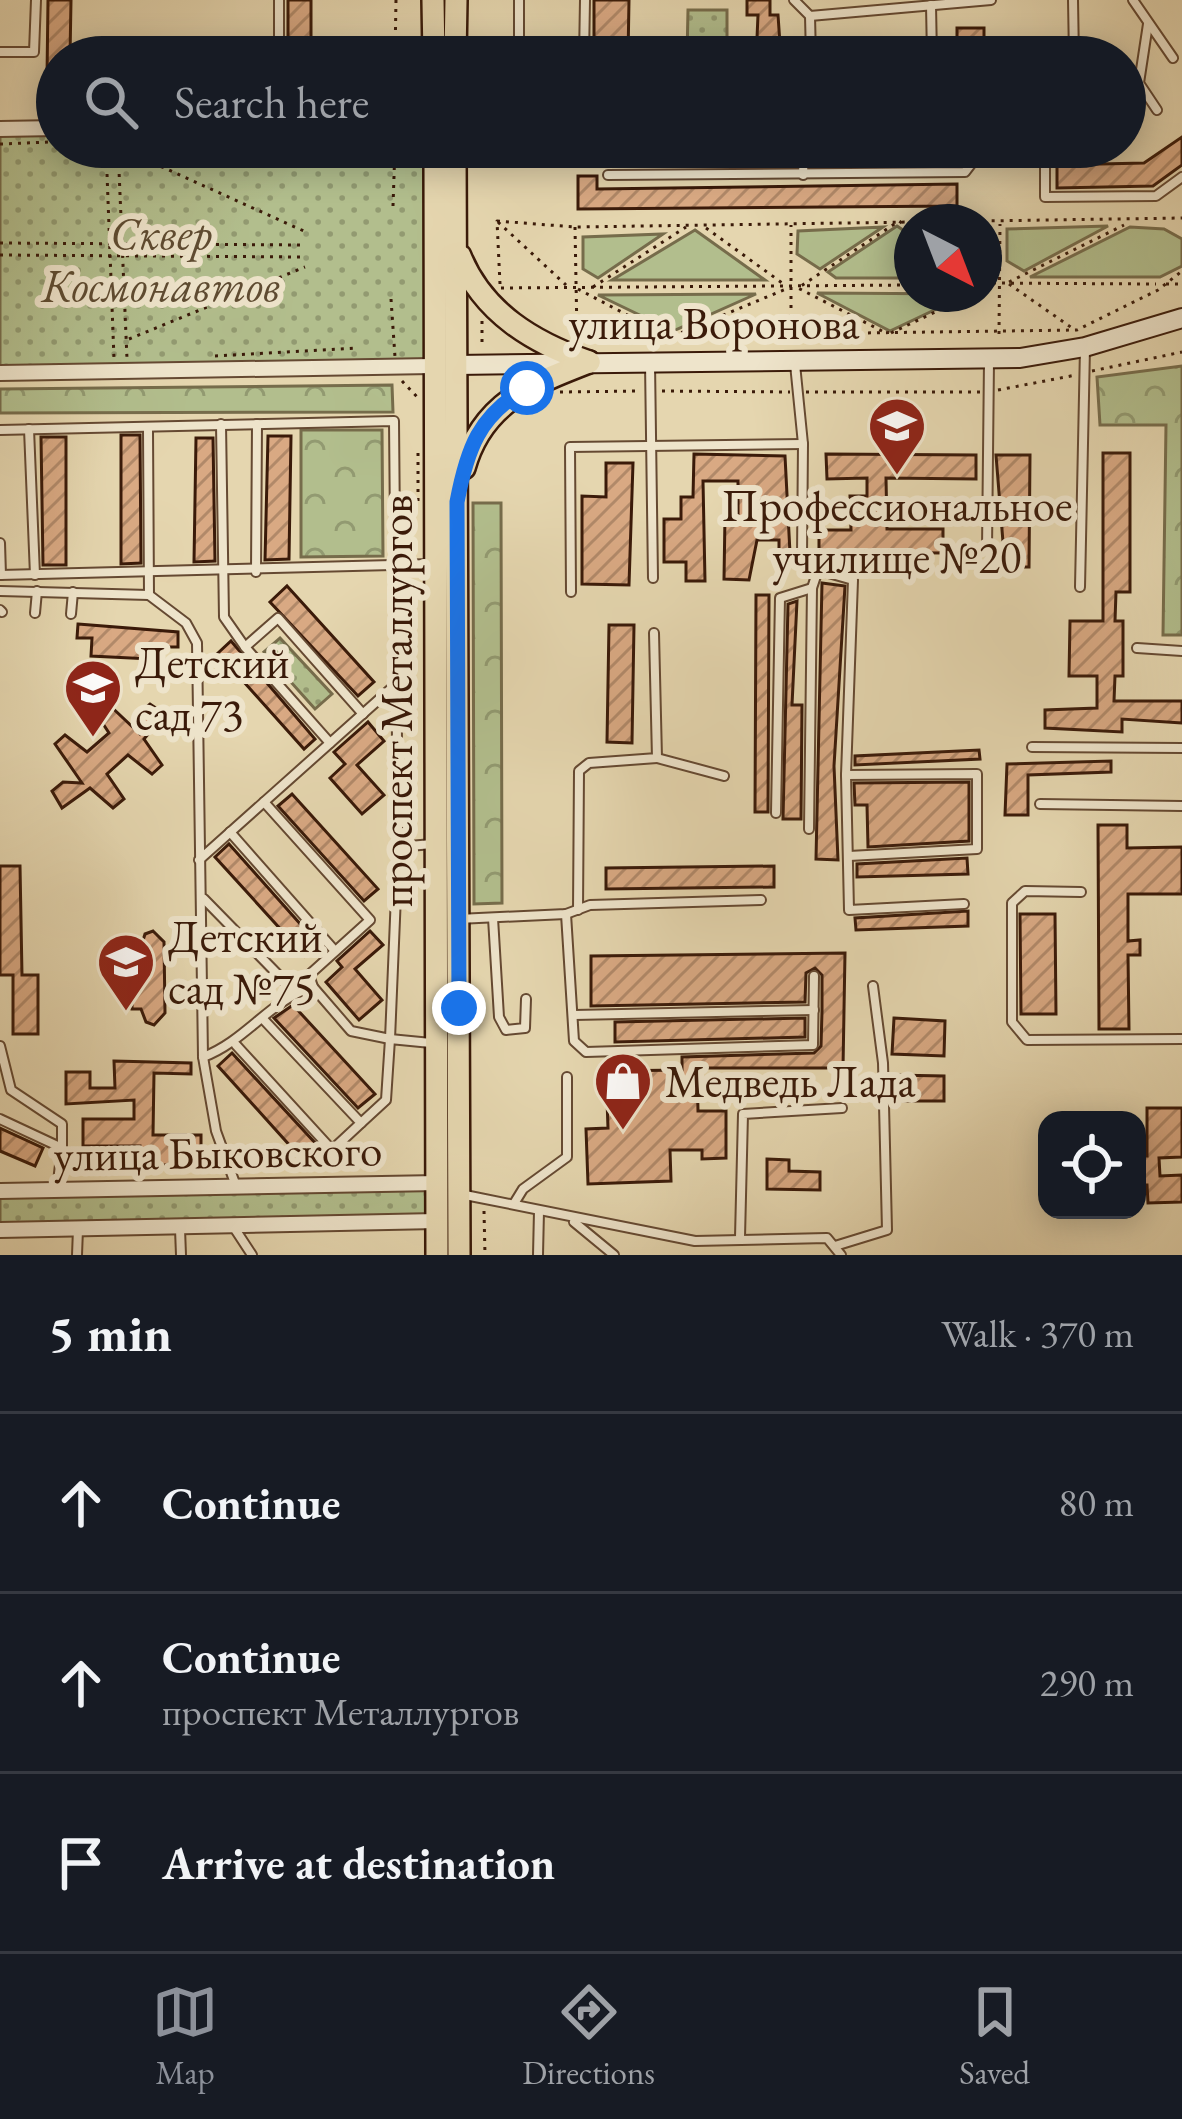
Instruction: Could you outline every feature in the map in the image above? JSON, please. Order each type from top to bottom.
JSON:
[{"type":"main road","points":[[433,0],[434,36]]},
{"type":"main road","points":[[455,36],[456,0]]},
{"type":"main road","name":"проспект Металлургов","points":[[435,168],[436,1044],[452,1187]]},
{"type":"main road","name":"проспект Металлургов","points":[[437,1255],[452,1187],[457,919],[455,168]]},
{"type":"main road","points":[[457,247],[481,288],[529,339],[589,362]]},
{"type":"main road","name":"улица Воронова","points":[[456,365],[989,359],[1182,318]]},
{"type":"main road","points":[[457,502],[472,441],[497,406],[589,362]]},
{"type":"main road","points":[[432,366],[456,365]]},
{"type":"main road","name":"проспект Металлургов","points":[[448,1221],[459,1255]]},
{"type":"street","points":[[0,129],[36,128]]},
{"type":"street","points":[[0,373],[432,366]]},
{"type":"street","name":"улица Быковского","points":[[0,1191],[452,1187]]},
{"type":"street","name":"улица Быковского","points":[[0,1230],[448,1221]]},
{"type":"lane","points":[[0,52],[34,52],[36,0]]},
{"type":"lane","points":[[279,0],[279,36]]},
{"type":"lane","points":[[519,0],[519,36]]},
{"type":"lane","points":[[584,36],[585,0]]},
{"type":"lane","points":[[794,0],[811,16],[811,36]]},
{"type":"lane","points":[[811,16],[991,0]]},
{"type":"lane","points":[[1073,0],[1074,36]]},
{"type":"lane","points":[[1133,0],[1173,58]]},
{"type":"lane","points":[[932,5],[932,36]]},
{"type":"lane","points":[[1146,37],[1148,24]]},
{"type":"lane","points":[[1146,94],[1157,110]]},
{"type":"lane","points":[[802,176],[803,168]]},
{"type":"lane","points":[[608,175],[802,176],[965,172],[968,168]]},
{"type":"lane","points":[[1045,168],[1046,197],[1156,196],[1182,177]]},
{"type":"lane","points":[[1080,587],[1081,339]]},
{"type":"lane","points":[[987,549],[989,359]]},
{"type":"lane","points":[[795,361],[803,444],[802,556],[818,570],[853,580],[846,775],[849,910],[964,904]]},
{"type":"lane","points":[[650,362],[652,578]]},
{"type":"lane","points":[[0,430],[394,421],[398,847],[386,1100],[332,1150],[236,1045]]},
{"type":"lane","points":[[221,424],[224,616],[244,647],[330,743]]},
{"type":"lane","points":[[256,572],[257,424]]},
{"type":"lane","points":[[29,429],[34,575]]},
{"type":"lane","points":[[148,430],[149,595]]},
{"type":"lane","points":[[571,592],[570,447],[803,444]]},
{"type":"lane","points":[[0,543],[0,575],[434,564]]},
{"type":"lane","points":[[809,829],[812,588],[818,570]]},
{"type":"lane","points":[[776,813],[780,598],[812,588]]},
{"type":"lane","points":[[35,613],[37,590]]},
{"type":"lane","points":[[0,591],[149,595],[186,623],[196,643],[203,1058],[216,1131],[236,1188]]},
{"type":"lane","points":[[71,614],[73,592]]},
{"type":"lane","points":[[244,647],[278,618],[363,714]]},
{"type":"lane","points":[[654,634],[657,758]]},
{"type":"lane","points":[[1137,648],[1182,651]]},
{"type":"lane","points":[[199,860],[395,686]]},
{"type":"lane","points":[[1032,746],[1182,748]]},
{"type":"lane","points":[[578,910],[579,771],[589,764],[657,758],[724,776]]},
{"type":"lane","points":[[846,775],[977,774],[977,848],[849,856]]},
{"type":"lane","points":[[264,802],[370,920],[309,975],[313,987],[351,1030],[436,1044]]},
{"type":"lane","points":[[1040,803],[1182,806]]},
{"type":"lane","points":[[230,832],[335,950]]},
{"type":"lane","points":[[398,847],[436,844]]},
{"type":"lane","points":[[1081,892],[1025,891],[1012,903],[1012,1022],[1027,1040],[1182,1039]]},
{"type":"lane","points":[[203,898],[295,992]]},
{"type":"lane","points":[[457,919],[566,914],[590,904],[761,900]]},
{"type":"lane","points":[[566,914],[574,1041],[586,1052],[813,1045],[814,976]]},
{"type":"lane","points":[[493,918],[499,1017],[506,1030],[525,1028],[526,999]]},
{"type":"lane","points":[[452,1187],[570,1219],[694,1241],[827,1238],[838,1251],[886,1230],[883,1063],[873,986]]},
{"type":"lane","points":[[203,1058],[236,1045],[295,992],[313,987]]},
{"type":"lane","points":[[574,1015],[814,1010]]},
{"type":"lane","points":[[263,1019],[361,1124]]},
{"type":"lane","points":[[0,1046],[10,1090],[62,1124],[57,1191]]},
{"type":"lane","points":[[515,1202],[523,1189],[567,1157],[567,1077]]},
{"type":"lane","points":[[740,1237],[742,1114],[842,1108]]},
{"type":"lane","points":[[0,1120],[61,1154],[129,1158]]},
{"type":"lane","points":[[538,1255],[539,1211]]},
{"type":"lane","points":[[570,1219],[614,1255]]},
{"type":"lane","points":[[233,1226],[252,1255]]},
{"type":"lane","points":[[180,1228],[181,1255]]},
{"type":"lane","points":[[77,1255],[78,1229]]},
{"type":"path","points":[[395,36],[396,0]]},
{"type":"path","points":[[0,144],[36,143]]},
{"type":"path","points":[[107,168],[114,361]]},
{"type":"path","points":[[119,168],[127,361]]},
{"type":"path","points":[[164,168],[306,232]]},
{"type":"path","points":[[394,206],[395,168]]},
{"type":"path","points":[[1130,222],[1132,196]]},
{"type":"path","points":[[1002,222],[1182,218]]},
{"type":"path","points":[[497,221],[575,226],[894,221]]},
{"type":"path","points":[[497,221],[502,296]]},
{"type":"path","points":[[497,221],[569,288]]},
{"type":"path","points":[[1008,283],[1130,222]]},
{"type":"path","points":[[791,223],[791,338]]},
{"type":"path","points":[[797,288],[894,224]]},
{"type":"path","points":[[591,287],[688,225]]},
{"type":"path","points":[[702,225],[789,288]]},
{"type":"path","points":[[575,226],[577,337]]},
{"type":"path","points":[[0,243],[304,244]]},
{"type":"path","points":[[0,255],[303,257]]},
{"type":"path","points":[[127,340],[305,267]]},
{"type":"path","points":[[564,337],[999,334],[1081,339],[1182,272]]},
{"type":"path","points":[[1002,283],[1182,284]]},
{"type":"path","points":[[1008,283],[1081,339]]},
{"type":"path","points":[[500,286],[894,285]]},
{"type":"path","points":[[669,338],[789,288]]},
{"type":"path","points":[[797,288],[887,334]]},
{"type":"path","points":[[576,289],[669,338]]},
{"type":"path","points":[[391,299],[395,368]]},
{"type":"path","points":[[887,334],[934,312]]},
{"type":"path","points":[[995,312],[999,334]]},
{"type":"path","points":[[482,317],[482,350]]},
{"type":"path","points":[[549,392],[989,392],[1182,352]]},
{"type":"path","points":[[484,1203],[484,1255]]},
{"type":"green space","points":[[688,10],[727,10],[727,36],[687,36]]},
{"type":"green space","name":"Сквер Космонавтов","points":[[36,128],[36,168],[435,168],[432,366],[0,373],[0,129]]},
{"type":"green space","points":[[1108,226],[1024,271],[1007,261],[1007,229]]},
{"type":"green space","points":[[883,227],[820,269],[797,254],[798,231]]},
{"type":"green space","points":[[1130,227],[1164,229],[1182,239],[1182,266],[1160,277],[1030,277]]},
{"type":"green space","points":[[894,228],[894,278],[836,278],[828,272]]},
{"type":"green space","points":[[695,230],[765,280],[612,280]]},
{"type":"green space","points":[[663,234],[598,278],[583,269],[583,237]]},
{"type":"green space","points":[[817,293],[894,294],[894,312],[930,312],[890,331]]},
{"type":"green space","points":[[756,294],[673,331],[598,295]]},
{"type":"green space","points":[[1182,366],[1182,635],[1163,635],[1166,425],[1100,425],[1097,377]]},
{"type":"green space","points":[[392,385],[393,412],[0,413],[0,389]]},
{"type":"green space","points":[[301,430],[382,430],[383,556],[301,557]]},
{"type":"green space","points":[[473,503],[501,503],[502,903],[474,904]]},
{"type":"green space","points":[[280,638],[332,694],[315,709],[264,652]]},
{"type":"green space","points":[[438,1183],[437,1221],[0,1230],[0,1191]]},
{"type":"building","points":[[48,0],[71,0],[70,36],[48,36]]},
{"type":"building","points":[[288,0],[311,0],[311,36],[288,36]]},
{"type":"building","points":[[594,0],[629,0],[628,36],[594,36]]},
{"type":"building","points":[[747,0],[770,0],[770,15],[778,15],[779,36],[757,36],[758,15],[747,15]]},
{"type":"building","points":[[957,28],[984,28],[984,36],[957,36]]},
{"type":"building","points":[[1182,137],[1182,165],[1153,186],[1057,188],[1057,168],[1146,168],[1146,162]]},
{"type":"building","points":[[578,176],[597,176],[597,189],[957,184],[957,204],[578,209]]},
{"type":"building","points":[[121,435],[140,435],[141,563],[121,564]]},
{"type":"building","points":[[268,436],[291,436],[289,559],[265,560]]},
{"type":"building","points":[[41,437],[66,437],[66,565],[43,565]]},
{"type":"building","points":[[196,438],[213,438],[215,561],[194,562]]},
{"type":"building","points":[[1103,453],[1130,453],[1130,592],[1116,592],[1115,621],[1123,621],[1123,676],[1115,676],[1114,701],[1182,701],[1182,723],[1122,719],[1122,732],[1045,728],[1045,710],[1097,708],[1097,676],[1069,676],[1070,621],[1103,621]]},
{"type":"building","points":[[694,454],[785,456],[790,553],[779,553],[779,540],[757,540],[749,580],[724,579],[725,516],[738,517],[738,481],[703,481],[705,581],[686,581],[686,562],[664,562],[664,519],[681,519],[681,497],[693,497]]},
{"type":"building","points":[[826,454],[976,455],[976,479],[886,478],[887,529],[943,529],[943,553],[819,552],[819,530],[851,530],[850,496],[867,496],[867,478],[827,479]]},
{"type":"building","name":"Профессиональное училище №20","points":[[996,455],[1030,455],[1029,567],[1005,567]]},
{"type":"building","points":[[606,463],[633,463],[629,585],[582,584],[582,496],[606,497]]},
{"type":"building","points":[[822,583],[845,586],[834,766],[838,860],[816,859]]},
{"type":"building","points":[[287,586],[374,682],[358,696],[270,602]]},
{"type":"building","points":[[756,595],[769,595],[768,812],[755,812]]},
{"type":"building","points":[[797,601],[792,705],[802,705],[801,819],[783,819],[788,604]]},
{"type":"building","points":[[78,624],[178,632],[178,647],[151,647],[150,659],[91,656],[92,638],[77,638]]},
{"type":"building","points":[[609,625],[634,625],[632,743],[607,742]]},
{"type":"building","points":[[231,641],[315,739],[304,749],[218,653]]},
{"type":"building","points":[[104,700],[139,733],[139,713],[150,704],[165,714],[144,739],[162,765],[152,774],[128,755],[107,774],[124,799],[113,808],[90,788],[62,808],[52,791],[63,782],[82,783],[55,744],[65,735],[87,752],[109,733],[94,710]]},
{"type":"building","points":[[368,722],[384,741],[357,765],[384,795],[362,814],[330,778],[345,764],[334,752]]},
{"type":"building","points":[[979,750],[980,759],[855,765],[855,756]]},
{"type":"building","points":[[1111,761],[1111,772],[1028,775],[1028,815],[1005,815],[1007,764]]},
{"type":"building","points":[[969,782],[969,841],[868,847],[867,805],[855,805],[854,783]]},
{"type":"building","points":[[292,794],[378,889],[364,901],[278,806]]},
{"type":"building","points":[[1098,825],[1127,825],[1127,848],[1182,847],[1182,894],[1128,894],[1128,941],[1140,940],[1140,955],[1128,955],[1129,1029],[1099,1029]]},
{"type":"building","points":[[229,844],[318,944],[305,956],[215,857]]},
{"type":"building","points":[[967,858],[968,874],[857,877],[857,864]]},
{"type":"building","points":[[0,866],[20,866],[22,975],[38,975],[38,1034],[13,1034],[13,975],[0,975]]},
{"type":"building","points":[[774,866],[774,887],[606,889],[606,868]]},
{"type":"building","points":[[968,911],[968,926],[856,930],[855,918]]},
{"type":"building","points":[[1020,914],[1055,914],[1056,1014],[1021,1014]]},
{"type":"building","points":[[153,931],[164,942],[165,1013],[154,1025],[146,1022],[141,1009],[132,1009],[132,991],[121,989],[114,979],[120,968],[132,966],[131,947],[141,947],[145,934]]},
{"type":"building","points":[[370,931],[383,945],[355,969],[382,1000],[359,1020],[326,982],[342,967],[337,961]]},
{"type":"building","points":[[845,953],[843,1068],[697,1068],[698,1111],[726,1111],[726,1158],[702,1159],[702,1150],[670,1150],[671,1181],[588,1184],[586,1129],[608,1128],[606,1071],[682,1070],[682,1057],[814,1053],[821,1046],[822,1011],[822,975],[815,968],[806,973],[805,1002],[591,1006],[591,956]]},
{"type":"building","points":[[293,1005],[375,1094],[358,1108],[274,1018]]},
{"type":"building","points":[[805,1018],[805,1037],[615,1042],[615,1022]]},
{"type":"building","points":[[894,1018],[945,1021],[944,1056],[892,1054]]},
{"type":"building","points":[[232,1053],[317,1145],[302,1159],[218,1066]]},
{"type":"building","points":[[114,1061],[191,1063],[191,1074],[154,1073],[153,1135],[201,1135],[201,1165],[140,1165],[140,1146],[83,1146],[83,1119],[134,1119],[134,1100],[66,1104],[66,1072],[90,1072],[90,1088],[115,1088]]},
{"type":"building","points":[[892,1075],[944,1076],[944,1101],[892,1101]]},
{"type":"building","points":[[1147,1108],[1182,1108],[1182,1157],[1159,1158],[1160,1176],[1182,1175],[1182,1202],[1148,1203]]},
{"type":"building","points":[[0,1128],[43,1148],[35,1166],[0,1151]]},
{"type":"building","points":[[767,1159],[789,1160],[789,1171],[820,1172],[820,1190],[767,1189]]},
{"type":"place","name":"Профессиональное училище №20","points":[[897,477]]},
{"type":"place","name":"Детский сад 73","points":[[93,739]]},
{"type":"place","name":"Детский сад №75","points":[[126,1013]]},
{"type":"place","name":"Медведь Лада","points":[[623,1132]]},
{"type":"route","points":[[459,1008],[457,502],[464,464],[482,424],[497,406],[527,388]]}]
